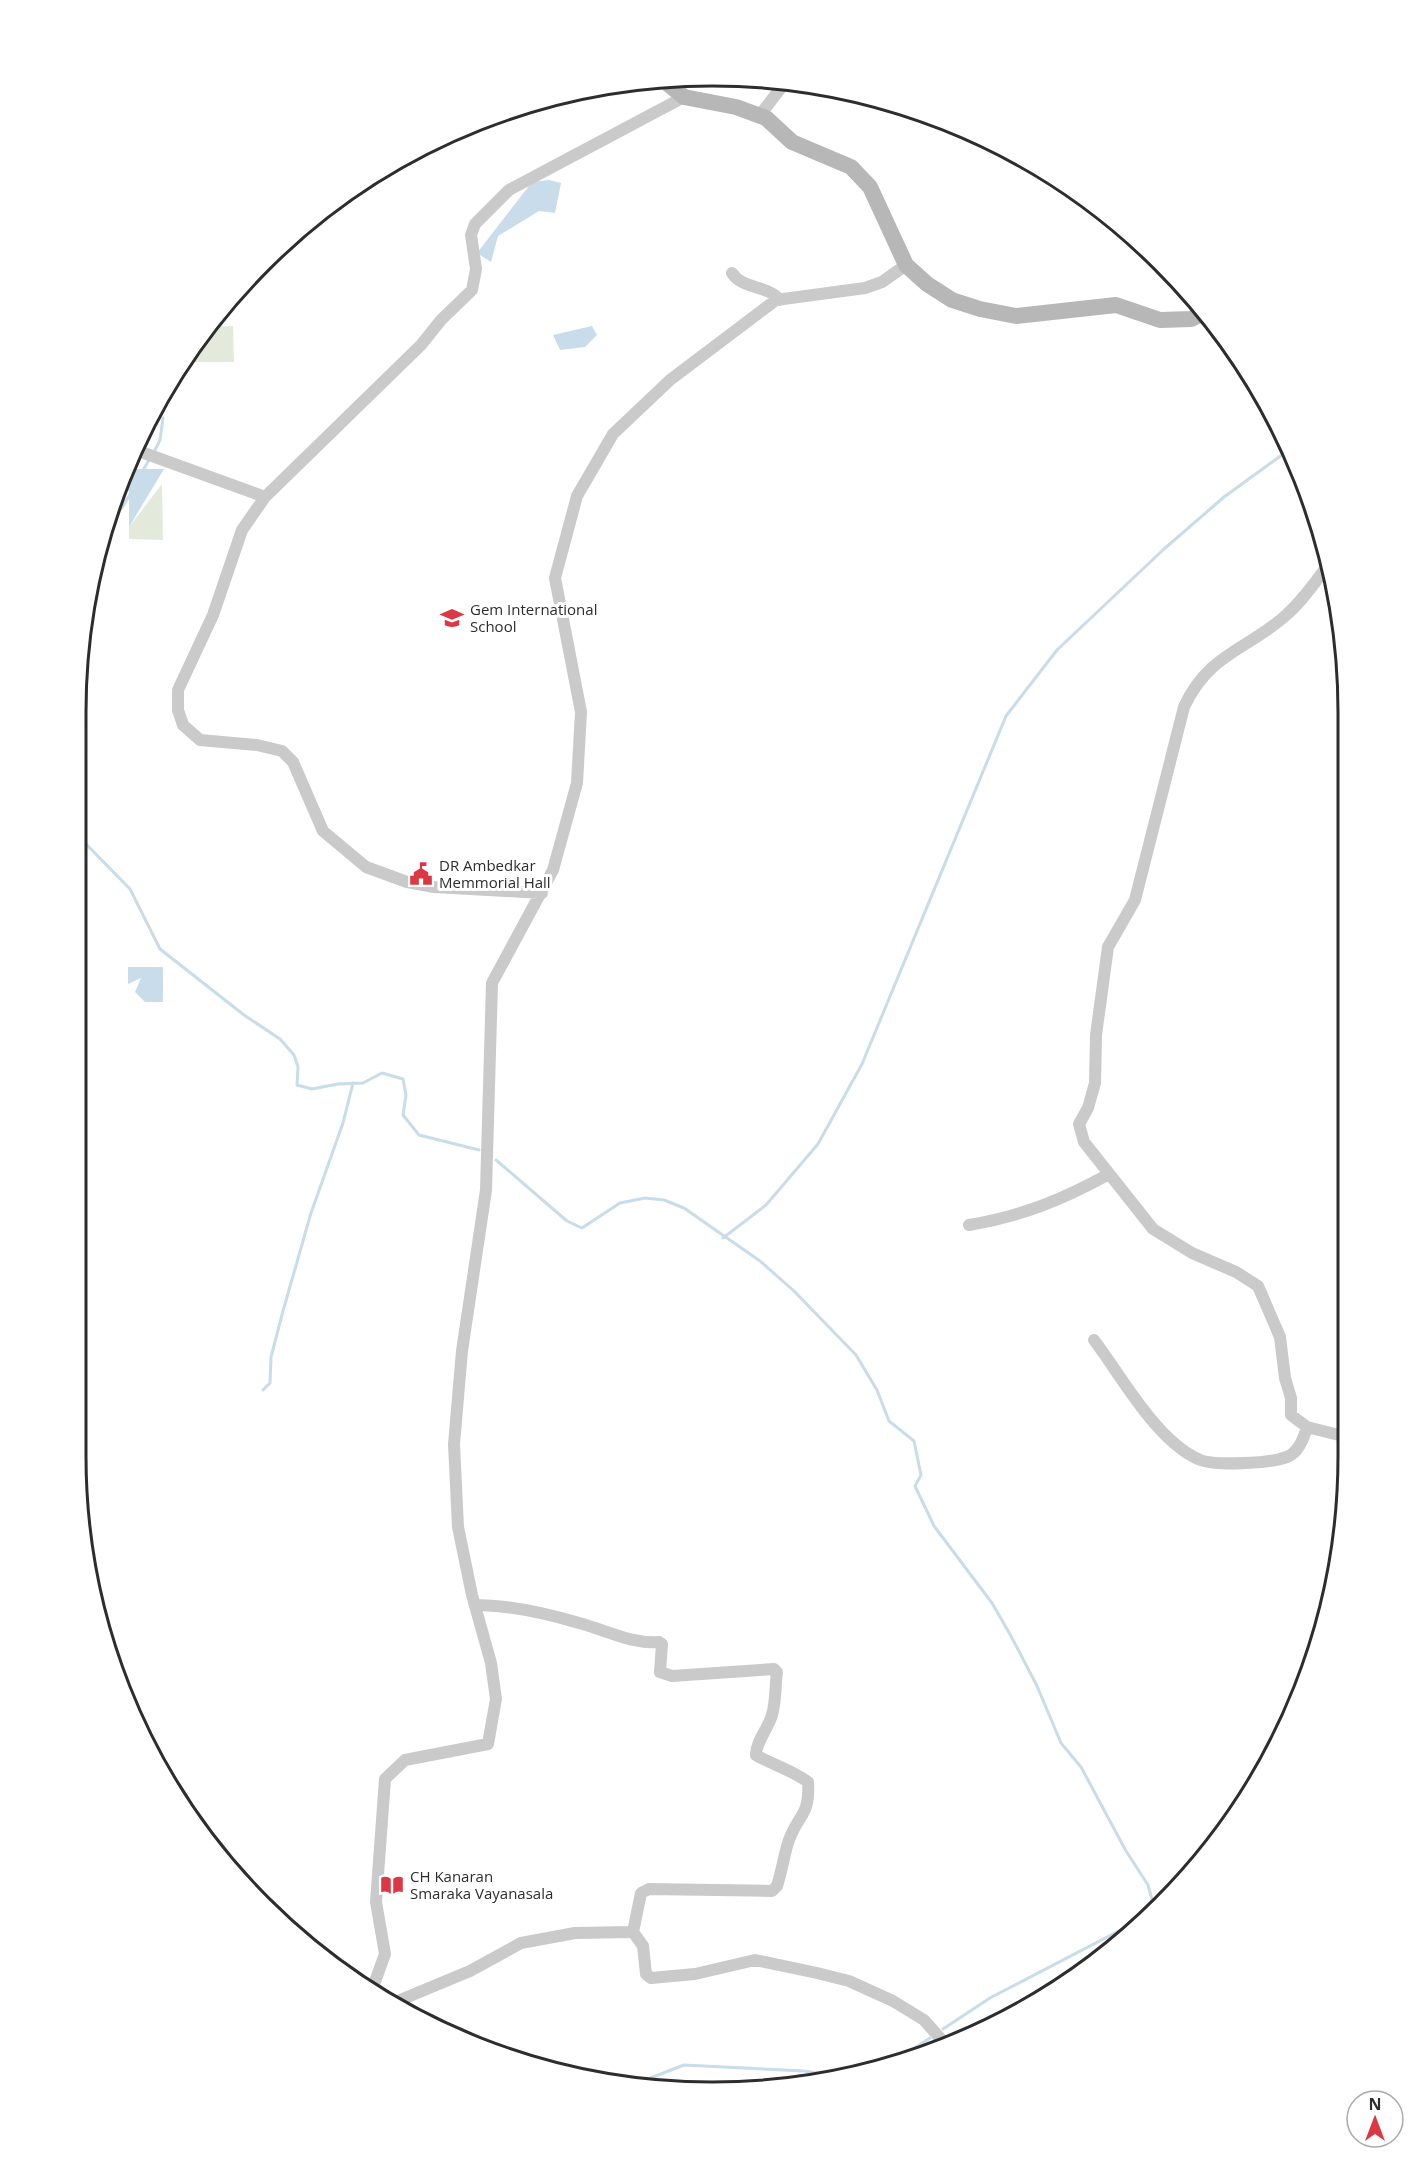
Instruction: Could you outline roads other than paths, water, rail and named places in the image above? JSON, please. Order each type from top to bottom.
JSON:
[{"type":"main road","points":[[672,87],[684,97],[766,118],[792,142],[851,167],[870,187],[906,265],[927,284],[952,300],[980,309],[1016,316],[1116,305],[1160,320],[1191,319],[1196,316]]},
{"type":"street","points":[[760,116],[780,90]]},
{"type":"street","points":[[542,893],[434,887],[407,882],[366,867],[323,831],[293,762],[282,751],[257,745],[200,740],[183,725],[177,710],[178,690],[213,615],[242,530],[265,497],[421,345],[441,320],[472,290],[476,269],[471,235],[475,224],[509,190],[684,97]]},
{"type":"street","points":[[375,1983],[385,1954],[376,1902],[385,1779],[405,1760],[488,1744],[496,1699],[491,1663],[475,1605],[458,1527],[454,1444],[462,1351],[486,1190],[492,982],[553,870],[577,783],[581,712],[555,578],[577,496],[612,434],[670,380],[780,300],[843,293],[865,288],[882,282],[906,265]]},
{"type":"street","points":[[732,273],[742,282],[766,289],[780,300]]},
{"type":"street","points":[[142,452],[265,497]]},
{"type":"street","points":[[1321,573],[1285,617],[1215,663],[1194,685],[1184,707],[1135,900],[1108,947],[1096,1035],[1095,1083],[1088,1108],[1079,1124],[1084,1142],[1153,1229],[1192,1253],[1236,1272],[1258,1286],[1280,1336],[1285,1378],[1292,1398],[1291,1415],[1307,1427],[1338,1435]]},
{"type":"street","points":[[969,1225],[1033,1211],[1073,1194],[1109,1174]]},
{"type":"street","points":[[1094,1340],[1165,1436],[1200,1460],[1261,1462],[1290,1457],[1302,1445],[1307,1427]]},
{"type":"street","points":[[475,1605],[504,1605],[579,1623],[622,1638],[659,1642],[660,1672],[672,1676],[774,1669],[777,1672],[773,1712],[766,1733],[756,1747],[756,1755],[797,1773],[808,1782],[809,1800],[802,1820],[790,1838],[777,1886],[772,1891],[649,1889],[641,1893],[633,1932],[643,1946],[646,1974],[651,1978],[695,1974],[754,1960],[817,1973],[849,1981],[893,2001],[924,2020],[940,2038]]},
{"type":"street","points":[[401,2000],[470,1971],[521,1943],[576,1933],[633,1932]]},
{"type":"water","points":[[549,180],[561,183],[555,213],[539,211],[498,236],[491,262],[477,253],[532,182]]},
{"type":"water","points":[[592,326],[597,335],[585,347],[560,350],[553,335]]},
{"type":"water","points":[[134,469],[164,469],[129,527],[129,483]]},
{"type":"water","points":[[128,967],[163,967],[163,1002],[145,1002],[135,992],[141,978],[128,984]]},
{"type":"waterway","points":[[154,452],[160,440],[163,418]]},
{"type":"waterway","points":[[723,1238],[766,1205],[818,1144],[862,1064],[1006,716],[1057,650],[1164,549],[1224,497],[1282,455]]},
{"type":"waterway","points":[[142,472],[149,460]]},
{"type":"waterway","points":[[127,489],[131,490]]},
{"type":"waterway","points":[[119,511],[130,494]]},
{"type":"waterway","points":[[86,844],[130,889],[160,949],[244,1015],[280,1039],[294,1055],[298,1067],[297,1085],[312,1089],[338,1084],[363,1083],[382,1073],[403,1079],[406,1095],[403,1115],[419,1135],[479,1150]]},
{"type":"waterway","points":[[263,1390],[270,1383],[271,1357],[283,1311],[311,1213],[343,1123],[353,1083]]},
{"type":"waterway","points":[[496,1160],[567,1221],[582,1228],[620,1203],[645,1198],[664,1200],[684,1208],[760,1261],[794,1291],[856,1355],[877,1390],[889,1421],[914,1441],[921,1475],[915,1486],[934,1526],[992,1603],[1037,1686],[1061,1743],[1081,1767],[1126,1851],[1148,1885],[1152,1900]]},
{"type":"waterway","points":[[943,2029],[990,1998],[1117,1932]]},
{"type":"waterway","points":[[917,2047],[930,2038]]},
{"type":"waterway","points":[[650,2078],[684,2065],[813,2073]]},
{"type":"place","name":"Gem International School","points":[[452,618]]},
{"type":"place","name":"DR Ambedkar Memmorial Hall","points":[[421,874]]},
{"type":"place","name":"CH Kanaran Smaraka Vayanasala","points":[[392,1885]]}]
